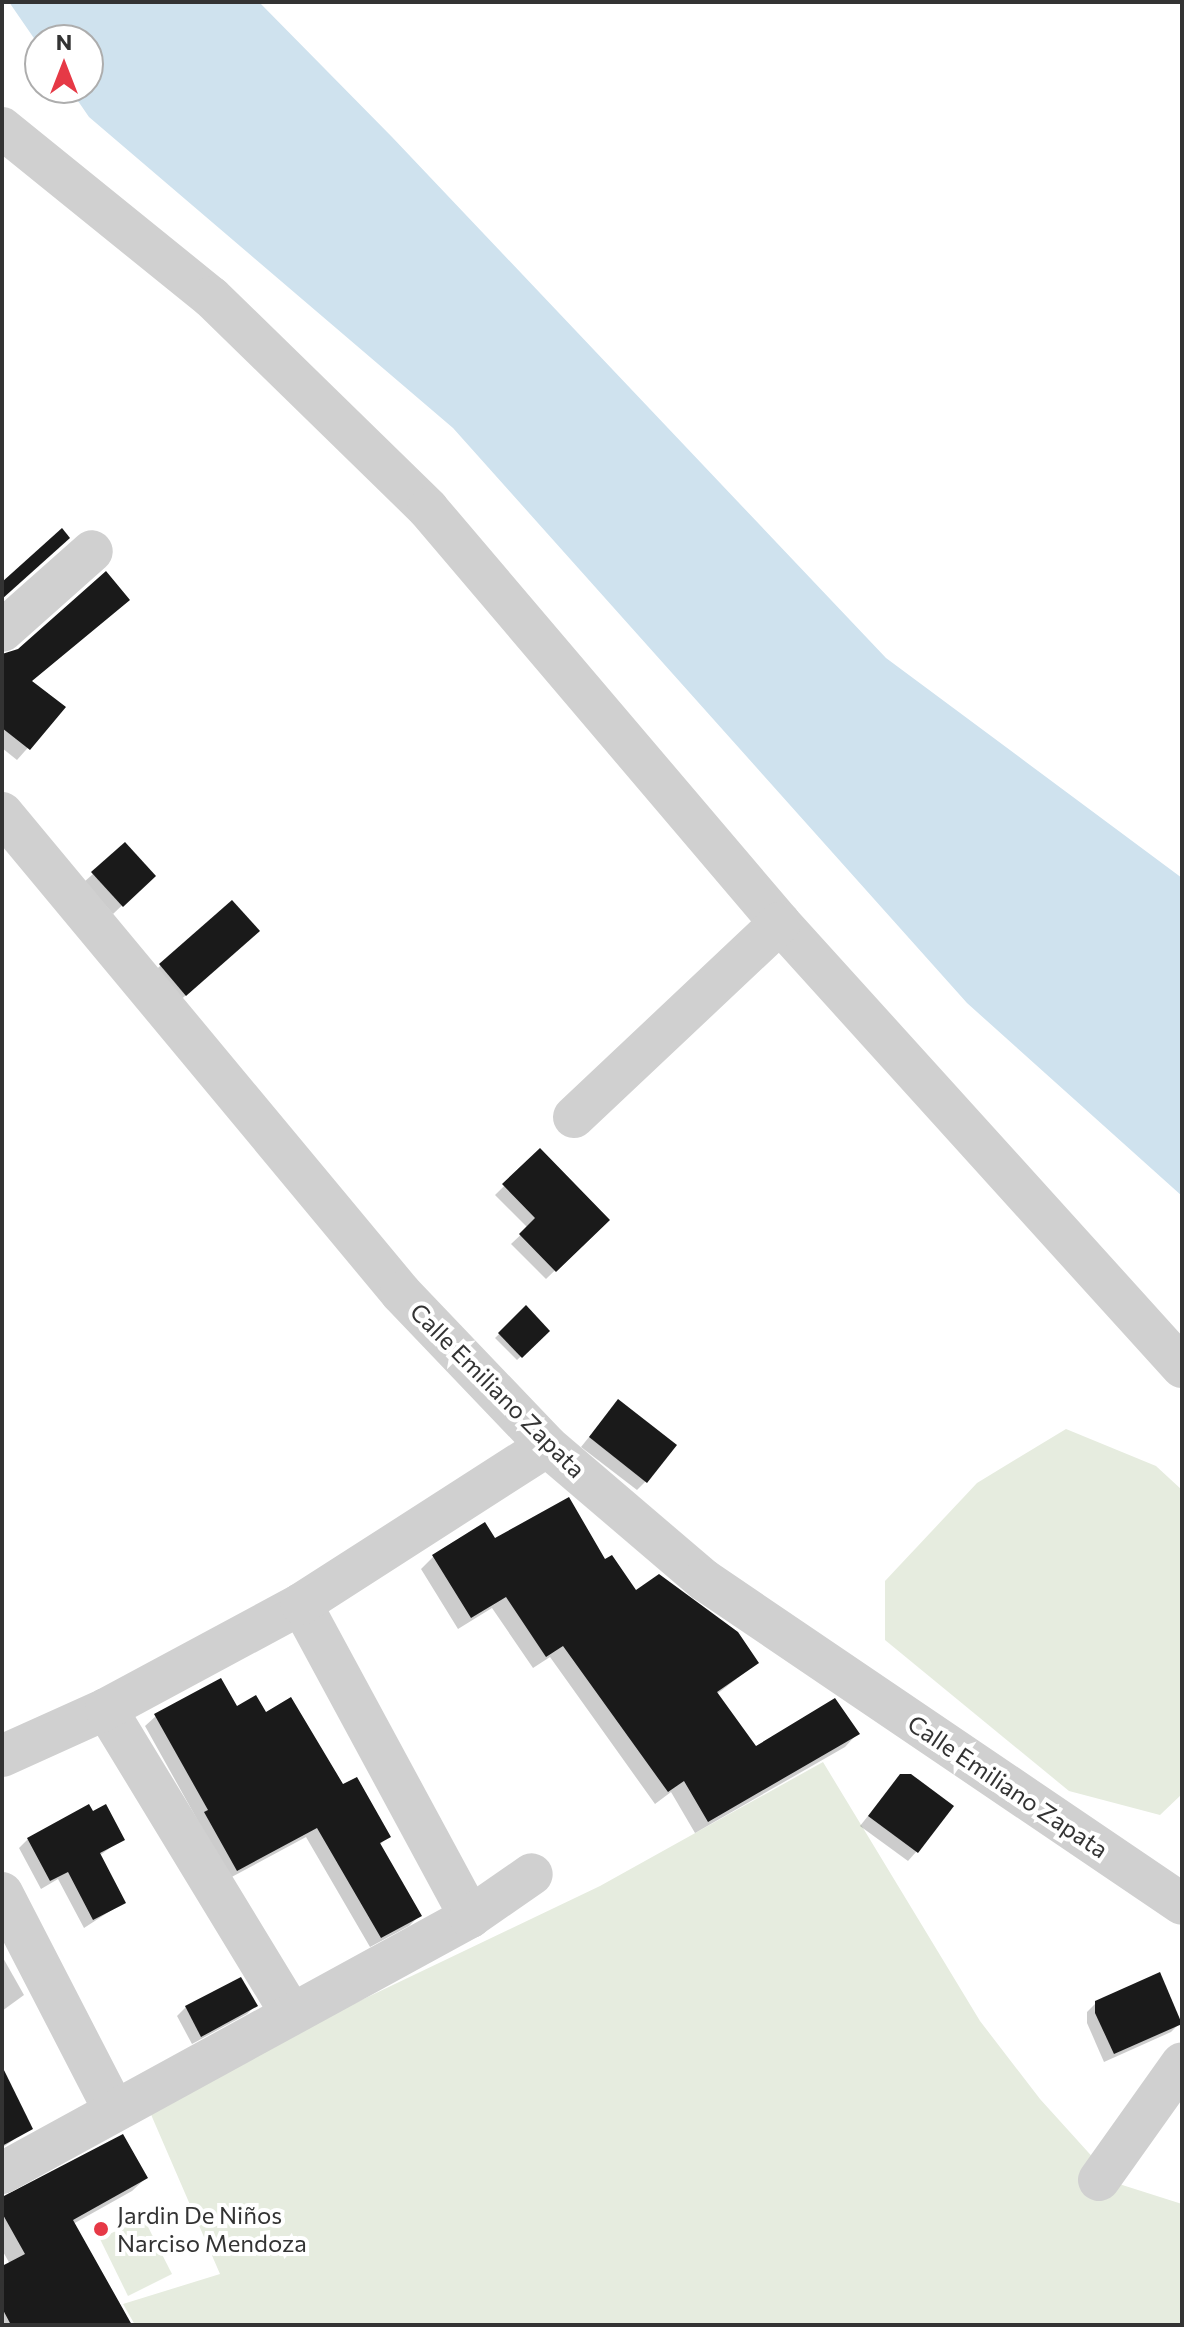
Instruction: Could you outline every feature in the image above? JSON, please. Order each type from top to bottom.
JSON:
[{"type":"street","points":[[2,128],[211,297],[428,509],[780,923],[1182,1367]]},
{"type":"street","points":[[2,631],[92,551]]},
{"type":"street","name":"Calle Emiliano Zapata","points":[[2,813],[401,1293],[547,1446],[704,1580],[1182,1904]]},
{"type":"street","points":[[574,1117],[780,923]]},
{"type":"street","points":[[2,1756],[106,1709],[301,1604],[547,1446]]},
{"type":"street","points":[[301,1604],[470,1917]]},
{"type":"street","points":[[106,1709],[290,2012]]},
{"type":"street","points":[[2,2173],[290,2012],[470,1917],[532,1874]]},
{"type":"street","points":[[2,1893],[114,2110]]},
{"type":"street","points":[[1099,2180],[1182,2063]]},
{"type":"shaded area","points":[[1066,1429],[1156,1466],[1182,1490],[1182,1794],[1160,1815],[1069,1791],[885,1640],[885,1581],[977,1483]]},
{"type":"shaded area","points":[[823,1762],[980,2021],[1040,2099],[1116,2183],[1182,2204],[1182,2325],[135,2325],[123,2304],[220,2274],[146,2103],[600,1886]]},
{"type":"shaded area","points":[[143,2217],[172,2274],[128,2296],[100,2239]]},
{"type":"water","points":[[9,2],[259,2],[392,137],[886,658],[1182,878],[1182,1196],[967,1003],[453,428],[89,117],[80,104],[104,104],[104,24],[24,24]]},
{"type":"building","points":[[62,528],[70,538],[2,599],[2,582]]},
{"type":"building","points":[[106,571],[130,600],[32,681],[66,707],[30,750],[2,728],[2,654],[18,649]]},
{"type":"building","points":[[125,842],[156,876],[123,907],[91,872]]},
{"type":"building","points":[[232,900],[260,931],[186,996],[159,964]]},
{"type":"building","points":[[540,1148],[610,1220],[556,1272],[519,1234],[535,1218],[502,1184]]},
{"type":"building","points":[[526,1305],[550,1331],[522,1358],[498,1333]]},
{"type":"building","points":[[618,1399],[677,1445],[647,1483],[589,1437]]},
{"type":"building","points":[[569,1497],[605,1559],[612,1555],[636,1590],[659,1574],[738,1632],[759,1663],[717,1692],[756,1746],[835,1698],[860,1734],[708,1822],[684,1781],[668,1792],[563,1646],[546,1657],[506,1597],[471,1618],[432,1555],[485,1522],[495,1538]]},
{"type":"building","points":[[221,1678],[237,1706],[256,1695],[266,1712],[291,1697],[343,1784],[357,1777],[391,1837],[380,1843],[422,1916],[381,1938],[317,1828],[237,1871],[204,1812],[208,1810],[154,1714]]},
{"type":"building","points":[[900,1774],[911,1774],[954,1806],[918,1853],[868,1816]]},
{"type":"building","points":[[89,1804],[93,1811],[106,1804],[125,1840],[100,1853],[126,1903],[93,1920],[68,1872],[50,1881],[27,1838]]},
{"type":"building","points":[[1160,1972],[1182,2024],[1114,2054],[1095,2013],[1095,2001]]},
{"type":"building","points":[[241,1977],[258,2006],[201,2037],[185,2006]]},
{"type":"building","points":[[2,2066],[33,2129],[2,2146]]},
{"type":"building","points":[[123,2134],[148,2178],[73,2220],[132,2325],[11,2325],[2,2308],[2,2266],[25,2254],[2,2213],[2,2197]]},
{"type":"place","name":"Jardin De Niños Narciso Mendoza","points":[[101,2229]]}]
